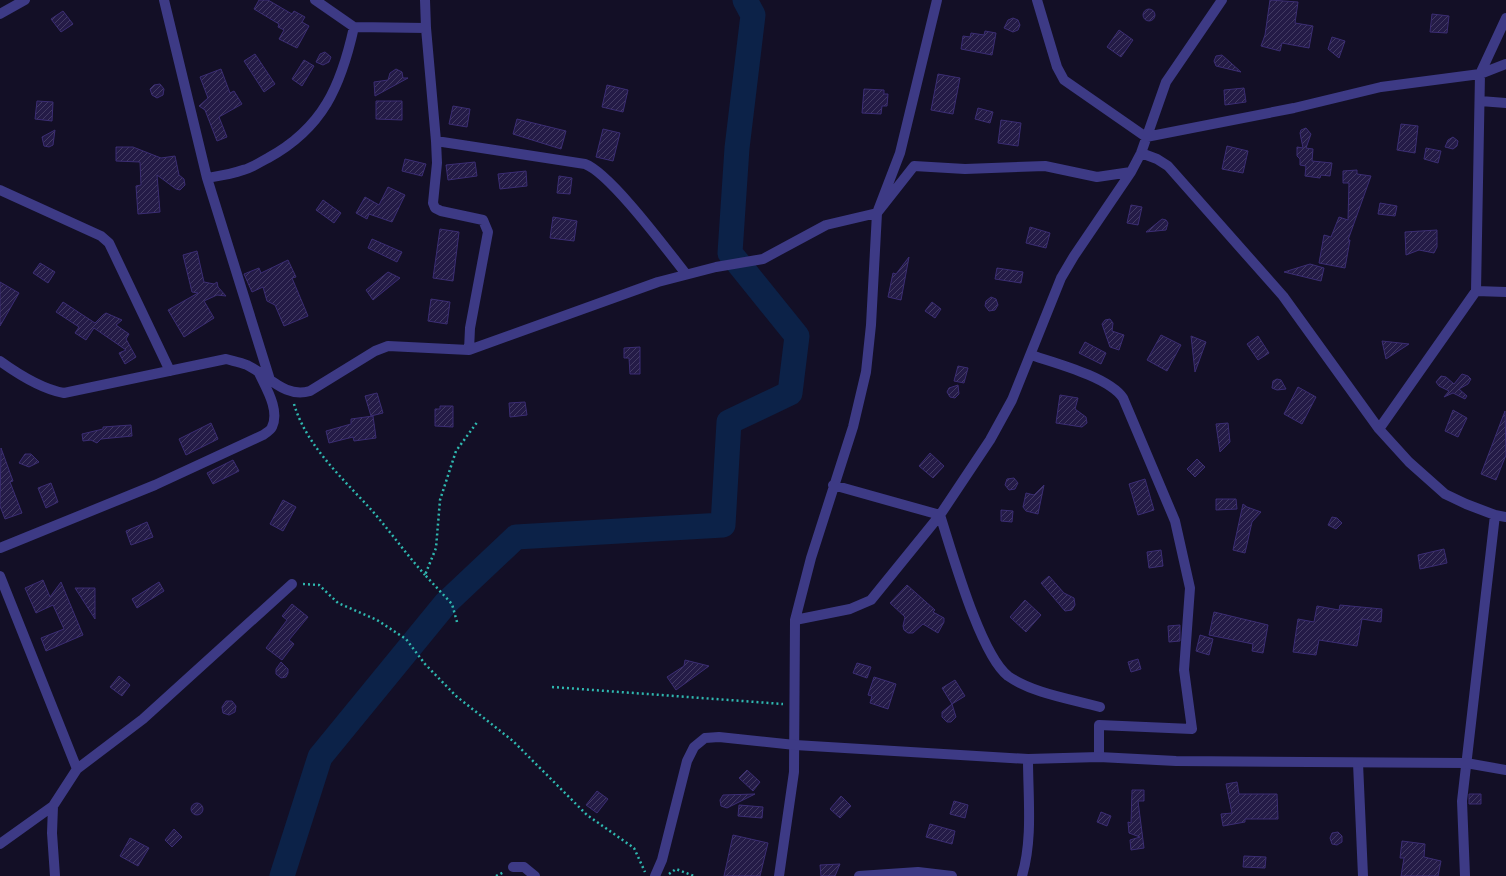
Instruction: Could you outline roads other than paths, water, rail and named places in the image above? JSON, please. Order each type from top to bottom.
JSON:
[{"type":"street","points":[[0,14],[25,0]]},
{"type":"street","points":[[164,0],[207,178],[270,380]]},
{"type":"street","points":[[315,0],[354,27],[426,28]]},
{"type":"street","points":[[425,0],[437,164],[433,203],[435,208],[441,211],[483,220],[488,232],[470,328],[469,350]]},
{"type":"street","points":[[779,876],[794,772],[795,620],[811,558],[833,485],[853,427],[866,372],[871,325],[877,213],[900,153],[937,0]]},
{"type":"street","points":[[1038,0],[1057,67],[1064,80],[1146,137],[1294,108],[1381,86],[1480,74],[1506,64]]},
{"type":"street","points":[[795,620],[850,609],[871,600],[940,515],[990,440],[1012,400],[1062,278],[1074,256],[1132,172],[1141,153],[1166,82],[1222,0]]},
{"type":"street","points":[[1379,429],[1476,291],[1480,74],[1506,18]]},
{"type":"street","points":[[207,178],[243,170],[282,150],[306,131],[324,111],[338,82],[348,57],[354,27]]},
{"type":"street","points":[[1480,101],[1506,103]]},
{"type":"street","points":[[436,141],[592,166],[614,188],[686,274]]},
{"type":"street","points":[[1141,153],[1157,159],[1172,170],[1283,296],[1379,429],[1409,462],[1445,494],[1495,515],[1506,517]]},
{"type":"street","points":[[0,361],[24,376],[57,392],[64,393],[226,359],[248,366],[290,392],[297,394],[310,391],[375,351],[388,346],[469,350],[658,282],[716,267],[763,259],[826,225],[877,213],[914,166],[966,169],[1045,166],[1096,177],[1132,172]]},
{"type":"street","points":[[0,190],[101,236],[109,243],[170,371]]},
{"type":"street","points":[[1476,291],[1506,292]]},
{"type":"street","points":[[1031,355],[1079,371],[1116,388],[1123,398],[1174,521],[1190,588],[1184,670],[1192,729],[1099,725],[1099,757]]},
{"type":"street","points":[[0,548],[155,485],[263,435],[272,428],[275,416],[272,402],[259,373]]},
{"type":"street","points":[[833,485],[940,515]]},
{"type":"street","points":[[940,515],[978,626],[993,659],[1007,675],[1025,686],[1100,707]]},
{"type":"street","points":[[1465,876],[1462,801],[1495,515]]},
{"type":"street","points":[[0,576],[77,769]]},
{"type":"street","points":[[0,844],[53,806],[77,769],[143,719],[292,584]]},
{"type":"street","points":[[655,876],[662,860],[687,761],[694,747],[705,738],[719,736],[795,745],[1028,759],[1099,757],[1176,761],[1466,763],[1506,770]]},
{"type":"street","points":[[1022,876],[1026,864],[1028,842],[1028,759]]},
{"type":"street","points":[[1358,763],[1363,876]]},
{"type":"street","points":[[53,806],[52,834],[55,876]]},
{"type":"street","points":[[514,867],[524,868],[535,876]]},
{"type":"street","points":[[859,876],[918,872],[952,876]]},
{"type":"waterway","points":[[282,876],[320,757],[446,603],[516,537],[723,525],[729,422],[790,393],[797,336],[730,253],[737,148],[753,15],[745,0]]}]
